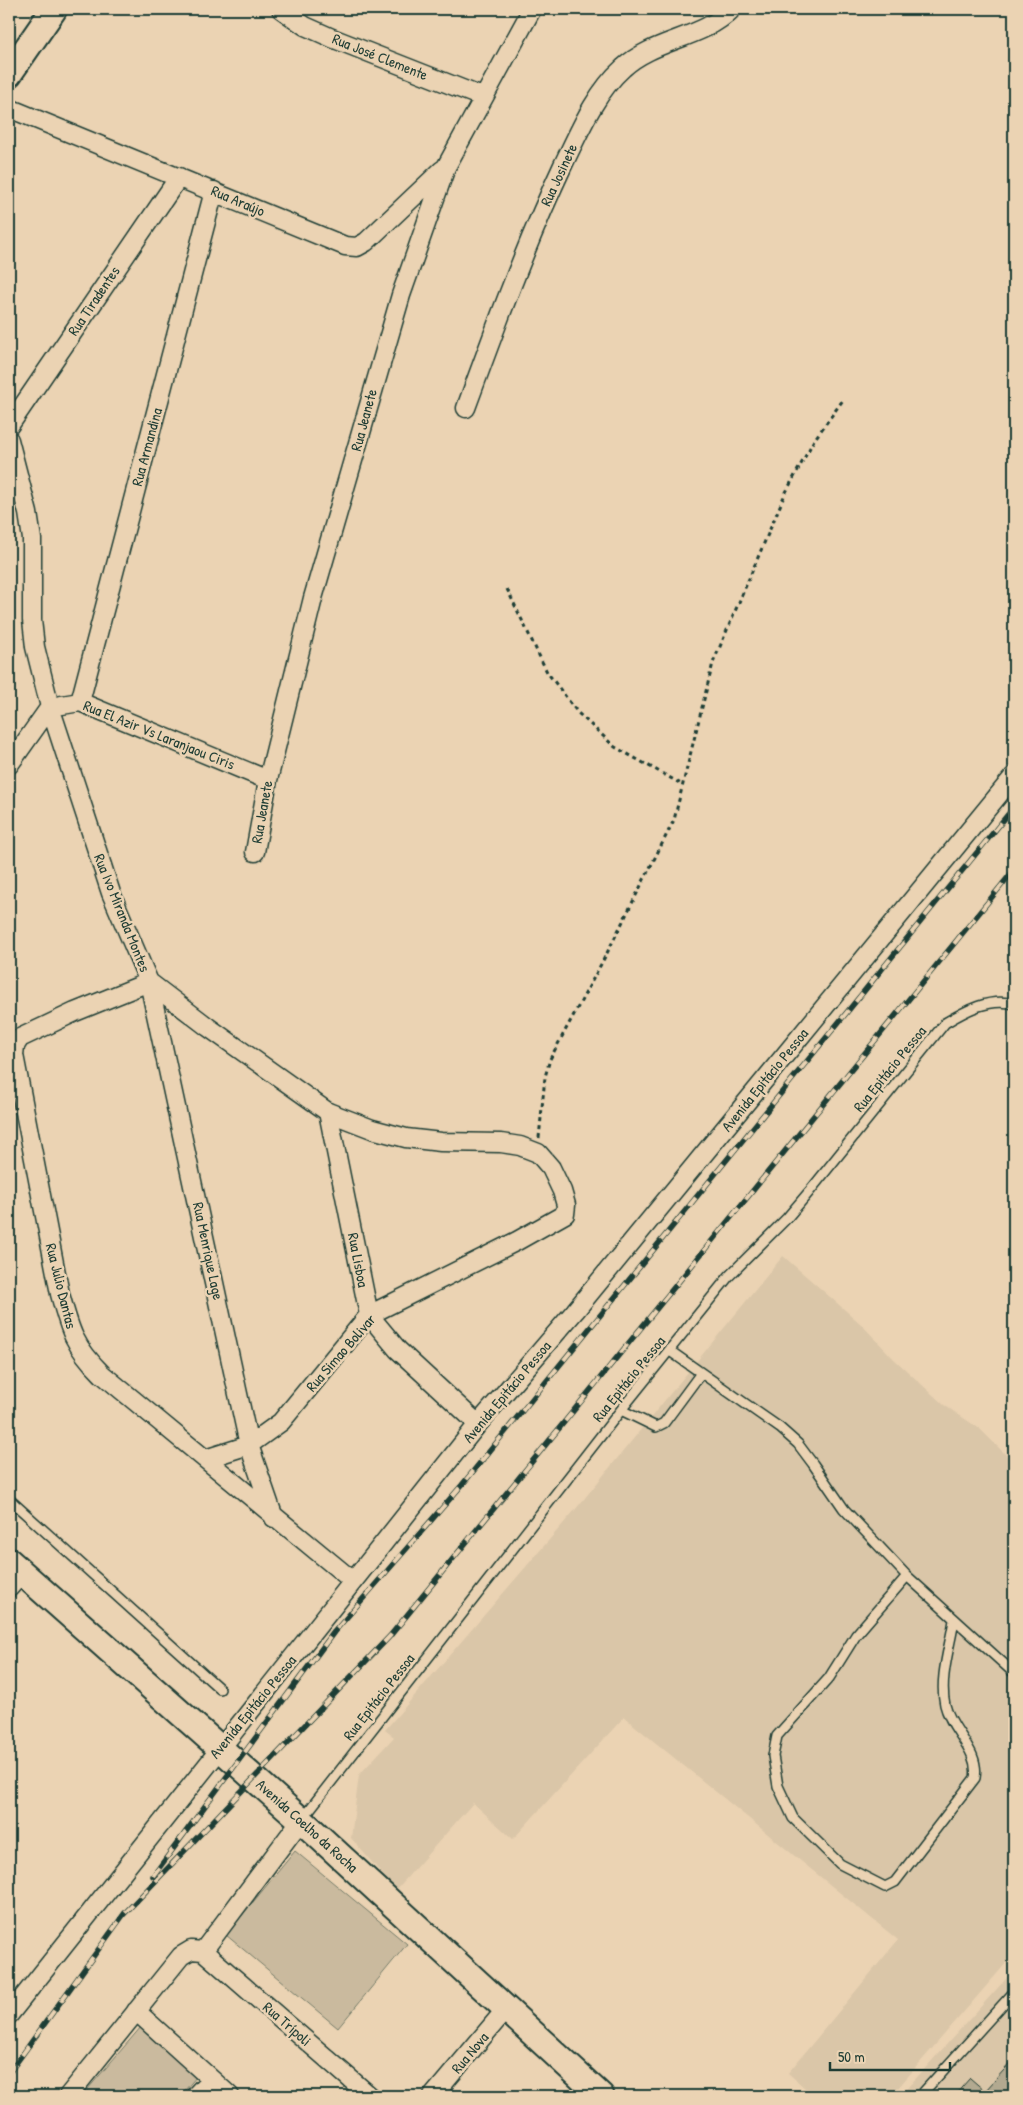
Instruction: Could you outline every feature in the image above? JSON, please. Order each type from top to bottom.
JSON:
[{"type":"main road","points":[[9,74],[54,9]]},
{"type":"main road","name":"Avenida Coelho da Rocha","points":[[13,1574],[301,1820],[601,2096]]},
{"type":"street","name":"Rua José Clemente","points":[[282,9],[305,26],[332,38],[482,97]]},
{"type":"street","name":"Rua Jeanete","points":[[255,852],[268,780],[313,598],[381,358],[446,167],[482,97],[532,9]]},
{"type":"street","name":"Rua Josinete","points":[[466,408],[520,262],[546,201],[592,109],[622,68],[640,56],[720,20],[732,9]]},
{"type":"street","name":"Rua Araújo","points":[[9,108],[345,246],[358,247],[366,242],[446,167]]},
{"type":"street","name":"Rua Tiradentes","points":[[9,426],[179,177]]},
{"type":"street","name":"Rua Armandina","points":[[80,702],[214,192]]},
{"type":"street","name":"Rua Ivo Miranda Montes","points":[[9,440],[28,513],[32,539],[32,620],[35,647],[50,707],[111,893],[149,982],[223,1038],[328,1112],[406,1138],[500,1143],[520,1146],[538,1153]]},
{"type":"street","name":"Rua El Azir Vs Laranjaou Ciris","points":[[50,707],[80,702],[268,780]]},
{"type":"street","points":[[9,766],[50,707]]},
{"type":"street","name":"Avenida Epitácio Pessoa","points":[[9,2015],[219,1749],[246,1719],[478,1424],[575,1311],[1014,776]]},
{"type":"street","name":"Rua Menrique Lage","points":[[149,982],[250,1445],[274,1518]]},
{"type":"street","name":"Rua Julio Dantas","points":[[149,982],[75,1012],[20,1038],[15,1046],[14,1055],[60,1294],[68,1325],[81,1352],[102,1374],[274,1518],[353,1581]]},
{"type":"street","name":"Rua Lisboa","points":[[328,1112],[369,1315],[398,1350],[478,1424]]},
{"type":"street","name":"Rua Simao Bolivar","points":[[205,1459],[250,1445],[281,1422],[369,1315],[517,1241],[565,1214],[566,1205],[562,1191],[551,1168],[538,1153]]},
{"type":"street","points":[[71,2095],[181,1956],[191,1950],[203,1951],[301,1820]]},
{"type":"street","name":"Rua Trípoli","points":[[203,1951],[370,2096]]},
{"type":"street","name":"Rua Nova","points":[[433,2096],[506,2009]]},
{"type":"street","points":[[136,2011],[230,2096]]},
{"type":"street","points":[[195,2096],[211,2079]]},
{"type":"lane","name":"Rua Epitácio Pessoa","points":[[301,1820],[621,1410],[729,1276],[787,1218],[945,1023],[968,1008],[1005,1002],[1014,1004]]},
{"type":"lane","points":[[670,1351],[780,1428],[798,1444],[844,1509],[907,1576],[1014,1672]]},
{"type":"lane","points":[[621,1410],[656,1427],[664,1423],[701,1373]]},
{"type":"lane","points":[[9,1498],[220,1689]]},
{"type":"lane","points":[[907,1576],[856,1634],[829,1678],[777,1736],[773,1756],[778,1786],[793,1818],[840,1864],[885,1887],[895,1882],[975,1778],[977,1768],[974,1758],[948,1716],[944,1702],[943,1688],[954,1620]]},
{"type":"lane","points":[[920,2096],[1014,1992]]},
{"type":"path","points":[[538,1153],[545,1077],[550,1059],[664,843],[674,820],[714,663],[785,494],[814,440],[843,400]]},
{"type":"path","points":[[507,589],[547,672],[578,713],[615,747],[683,785]]},
{"type":"shaded area","points":[[783,1256],[861,1324],[894,1359],[944,1405],[980,1429],[1014,1463],[1014,1954],[891,2096],[814,2096],[788,2073],[898,1940],[624,1717],[513,1839],[473,1803],[396,1890],[351,1838],[359,1775],[394,1737],[385,1730],[575,1510]]},
{"type":"shaded area","points":[[295,1851],[407,1944],[338,2028],[226,1935]]},
{"type":"shaded area","points":[[1014,1970],[1014,2096],[900,2096]]},
{"type":"shaded area","points":[[141,2027],[197,2076],[180,2096],[94,2096],[87,2090]]},
{"type":"building","points":[[1014,2059],[1014,2096],[954,2096],[970,2078],[985,2091]]},
{"type":"railway","points":[[153,1876],[334,1632],[462,1485],[1014,807]]},
{"type":"railway","points":[[9,2073],[124,1914],[390,1636],[1014,870]]}]
